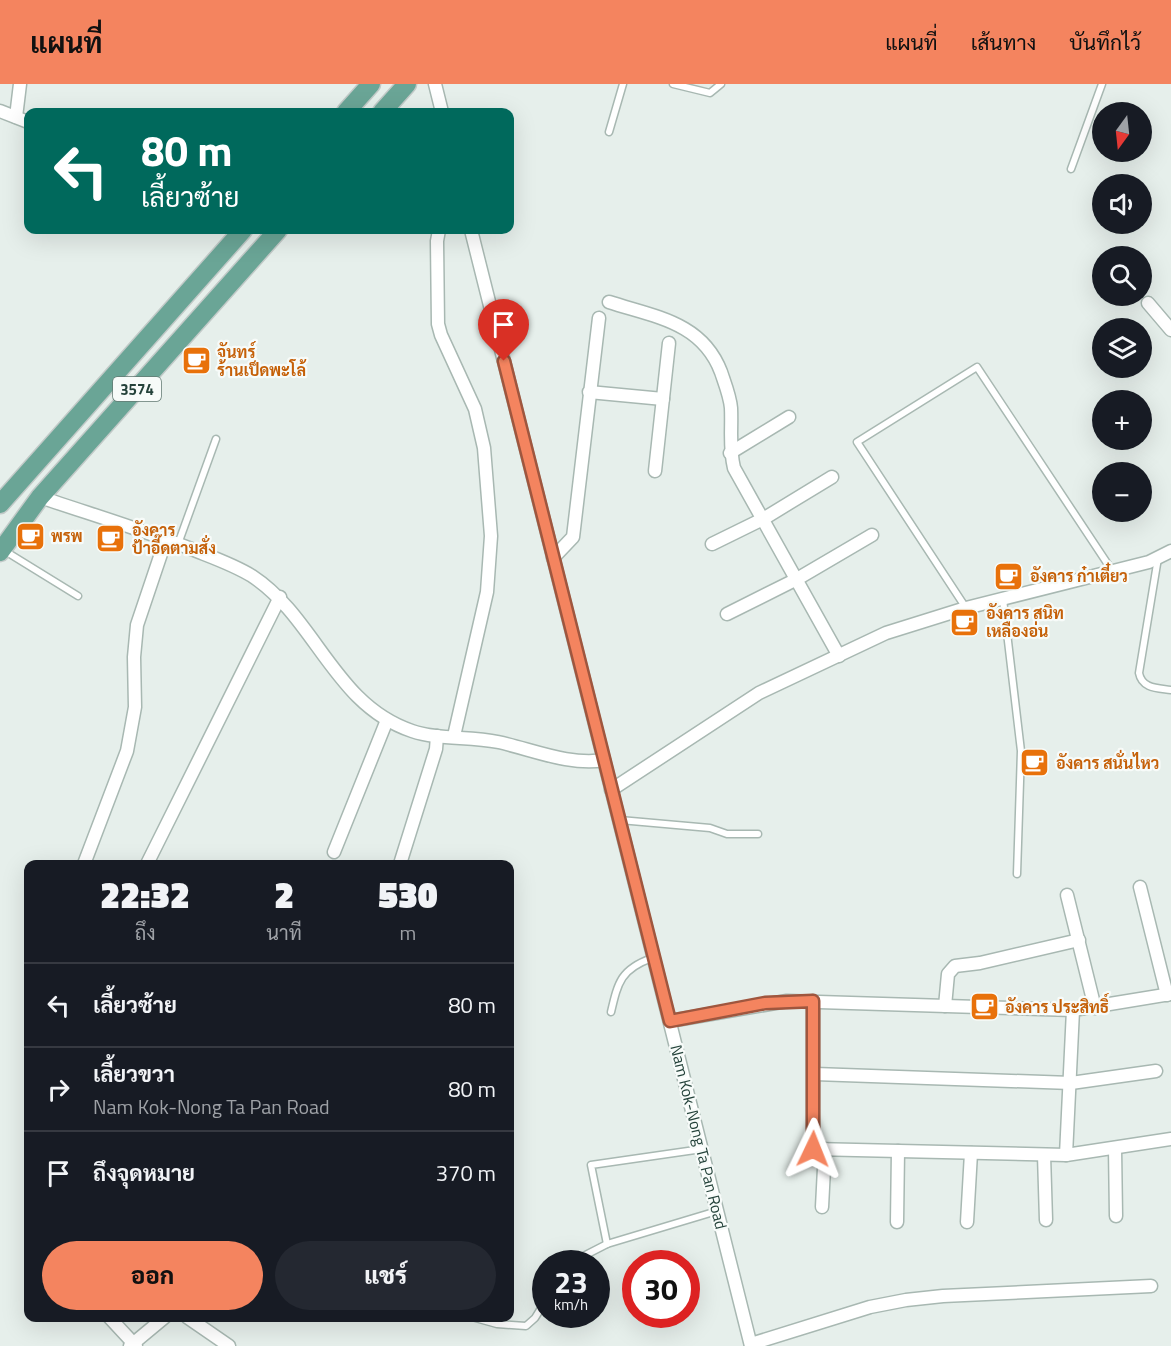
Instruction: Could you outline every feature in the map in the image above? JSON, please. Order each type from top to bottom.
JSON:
[{"type":"main road","points":[[350,108],[371,84]]},
{"type":"main road","points":[[386,108],[407,84]]},
{"type":"main road","name":"3574","points":[[2,499],[239,234]]},
{"type":"main road","name":"3574","points":[[1,551],[40,497],[274,234]]},
{"type":"street","points":[[20,84],[5,115],[24,121]]},
{"type":"street","points":[[435,84],[441,108]]},
{"type":"street","points":[[439,234],[438,324],[475,409],[484,448],[491,536],[487,592],[454,736]]},
{"type":"street","name":"Nam Kok-Nong Ta Pan Road","points":[[472,234],[751,1345]]},
{"type":"street","points":[[609,302],[680,325],[694,333],[710,349],[728,391],[731,408],[730,453],[734,468],[839,656]]},
{"type":"street","points":[[1151,306],[1171,330]]},
{"type":"street","points":[[553,558],[573,537],[599,318]]},
{"type":"street","points":[[655,471],[669,343]]},
{"type":"street","points":[[590,392],[663,399]]},
{"type":"street","points":[[730,453],[789,417]]},
{"type":"street","points":[[712,544],[763,519],[832,477]]},
{"type":"street","points":[[40,497],[172,542],[250,574],[280,597],[337,676],[387,720],[411,731],[437,736],[486,739],[580,761],[604,760]]},
{"type":"street","points":[[727,614],[797,579],[872,535]]},
{"type":"street","points":[[86,860],[127,751],[135,707],[134,657],[137,625],[172,542]]},
{"type":"street","points":[[611,790],[759,693],[886,633],[1003,598],[1113,573],[1158,558],[1171,551]]},
{"type":"street","points":[[149,860],[280,597]]},
{"type":"street","points":[[334,852],[387,720]]},
{"type":"street","points":[[401,860],[436,749],[437,736]]},
{"type":"street","points":[[670,1021],[765,1003],[813,1001],[1073,1010],[1169,995],[1140,887]]},
{"type":"street","points":[[1068,895],[1095,1008]]},
{"type":"street","points":[[945,1006],[948,975],[955,966],[980,963],[1079,940]]},
{"type":"street","points":[[813,1001],[815,1074],[813,1149],[1066,1155],[1171,1139]]},
{"type":"street","points":[[1066,1155],[1073,1010]]},
{"type":"street","points":[[815,1074],[1071,1083],[1156,1071]]},
{"type":"street","points":[[1115,1148],[1116,1216]]},
{"type":"street","points":[[822,1206],[825,1149]]},
{"type":"street","points":[[897,1222],[898,1151]]},
{"type":"street","points":[[968,1222],[971,1153]]},
{"type":"street","points":[[1044,1155],[1046,1220]]},
{"type":"street","points":[[751,1345],[870,1307],[906,1300],[1150,1286]]},
{"type":"street","points":[[113,1322],[134,1345],[159,1322]]},
{"type":"street","points":[[194,1322],[230,1346]]},
{"type":"lane","points":[[609,132],[623,84]]},
{"type":"lane","points":[[673,84],[710,93],[721,84]]},
{"type":"lane","points":[[1071,169],[1102,84]]},
{"type":"lane","points":[[966,608],[857,442],[977,366],[1113,573]]},
{"type":"lane","points":[[172,542],[216,440]]},
{"type":"lane","points":[[1,551],[78,596]]},
{"type":"lane","points":[[1158,558],[1139,673],[1140,680],[1147,686],[1171,690]]},
{"type":"lane","points":[[1003,598],[1021,751],[1017,874]]},
{"type":"lane","points":[[619,819],[711,828],[727,834],[758,834]]},
{"type":"lane","points":[[611,1012],[624,975],[635,964],[652,958]]},
{"type":"lane","points":[[607,1244],[591,1165],[702,1149]]},
{"type":"lane","points":[[595,1250],[607,1244],[717,1211]]},
{"type":"lane","points":[[493,1322],[525,1326],[532,1320]]},
{"type":"place","name":"จันทร์ ร้านเป็ดพะโล้","points":[[196,361]]},
{"type":"place","name":"พรพ","points":[[30,536]]},
{"type":"place","name":"อังคาร ป้าอี๊ดตามสั่ง","points":[[111,539]]},
{"type":"place","name":"อังคาร ก๋าเตี๋ยว","points":[[1009,576]]},
{"type":"place","name":"อังคาร สนิท เหลืองอ่น","points":[[965,622]]},
{"type":"place","name":"อังคาร สนั่นไหว","points":[[1035,763]]},
{"type":"place","name":"อังคาร ประสิทธิ์","points":[[984,1007]]},
{"type":"route","points":[[504,361],[652,958],[670,1021],[765,1003],[813,1001],[815,1074],[813,1149]]}]
